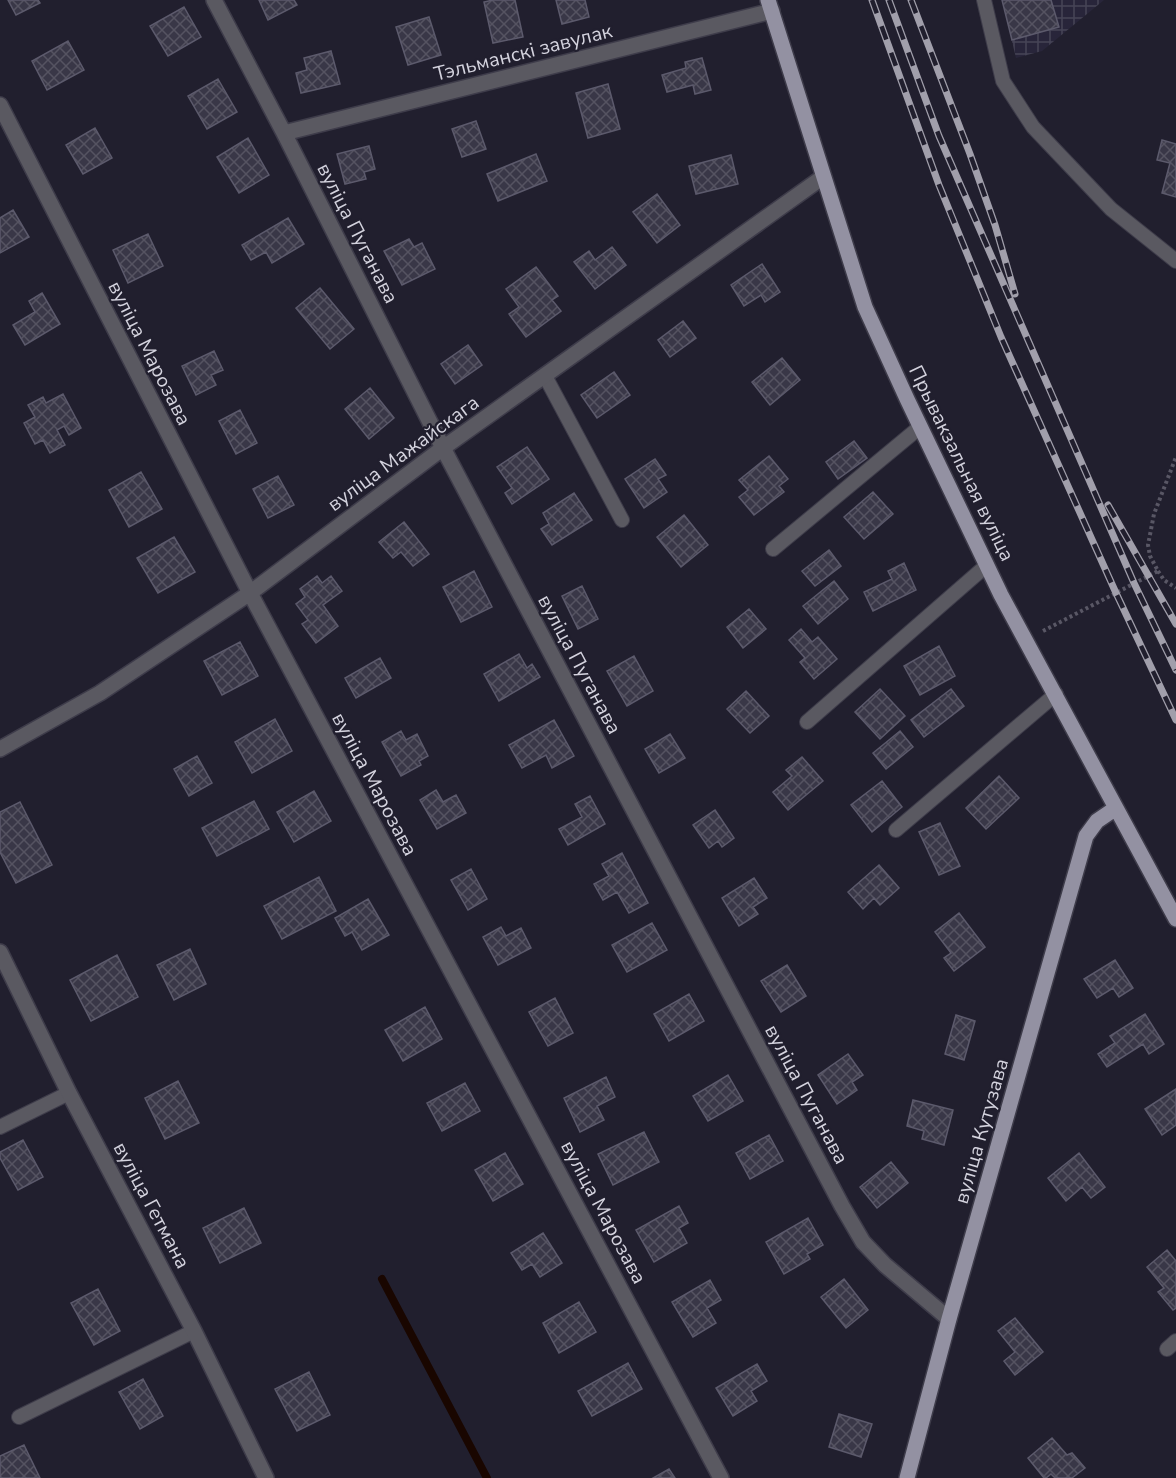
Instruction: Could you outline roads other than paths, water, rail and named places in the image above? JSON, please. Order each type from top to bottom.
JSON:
[{"type":"main road","name":"Прывакзальная вуліца","points":[[770,6],[865,307],[920,427],[1002,595],[1176,919]]},
{"type":"main road","name":"вуліца Кутузава","points":[[907,1478],[949,1319],[1086,836],[1097,820],[1116,808]]},
{"type":"street","name":"вуліца Пуганава","points":[[214,0],[443,448],[842,1206],[863,1242],[885,1265],[949,1319]]},
{"type":"street","name":"Тэльманскі завулак","points":[[284,133],[770,6]]},
{"type":"street","name":"вуліца Марозава","points":[[0,105],[249,593],[721,1478]]},
{"type":"street","name":"вуліца Мажайскага","points":[[0,749],[100,693],[249,593],[443,448],[823,177]]},
{"type":"street","name":"вуліца Гетмана","points":[[0,952],[69,1093],[194,1331],[266,1478]]},
{"type":"lane","points":[[984,0],[1003,81],[1033,127],[1111,209],[1176,261]]},
{"type":"lane","points":[[545,376],[622,520]]},
{"type":"lane","points":[[773,549],[920,427]]},
{"type":"lane","points":[[807,722],[987,565]]},
{"type":"lane","points":[[896,830],[1056,694]]},
{"type":"lane","points":[[0,1127],[69,1093]]},
{"type":"lane","points":[[19,1417],[194,1331]]},
{"type":"waterway","points":[[382,1279],[487,1478]]},
{"type":"railway","points":[[872,0],[939,185],[1001,337],[1176,720]]},
{"type":"railway","points":[[889,0],[939,136],[1134,583],[1176,670]]},
{"type":"railway","points":[[911,0],[970,154],[995,225],[1015,294]]},
{"type":"railway","points":[[1108,505],[1176,624]]}]
